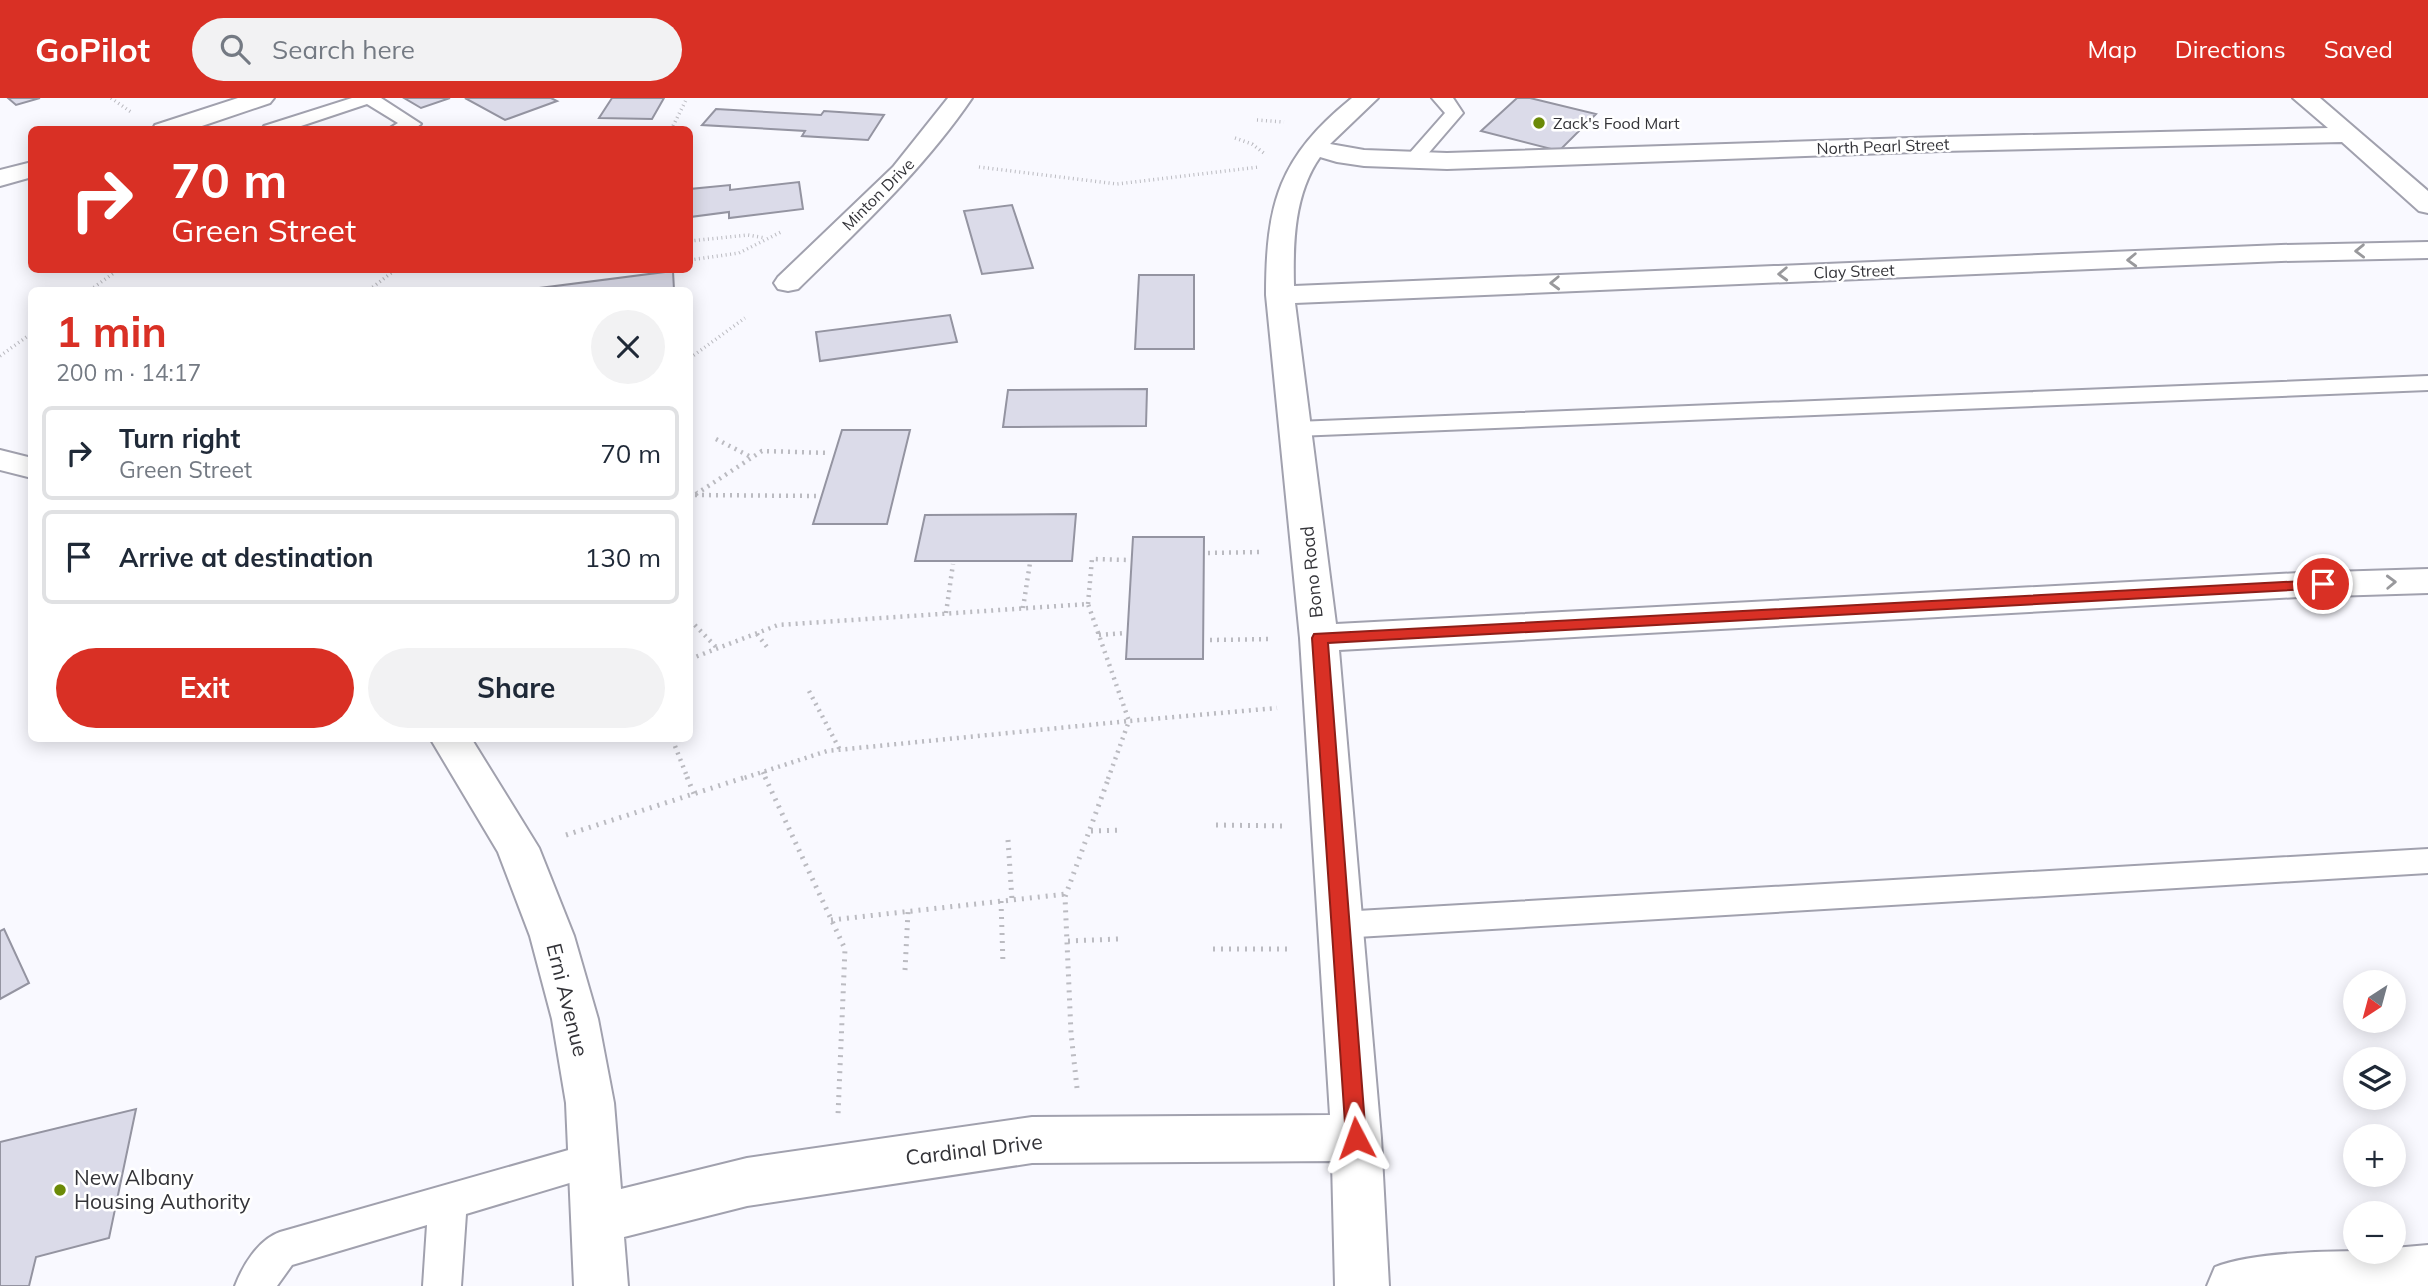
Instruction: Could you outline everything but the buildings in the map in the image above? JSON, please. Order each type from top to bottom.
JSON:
[{"type":"street","points":[[192,126],[262,98]]},
{"type":"street","name":"Minton Drive","points":[[788,283],[896,178],[939,132],[960,98]]},
{"type":"street","name":"Bono Road","points":[[1362,1286],[1356,1138],[1320,638],[1280,295],[1279,246],[1303,134],[1341,118],[1366,98]]},
{"type":"street","points":[[2305,98],[2342,127],[2428,205]]},
{"type":"street","name":"North Pearl Street","points":[[1303,134],[1337,155],[1447,161],[1942,144],[2348,135]]},
{"type":"street","points":[[0,178],[28,170]]},
{"type":"street","name":"Clay Street","points":[[1280,295],[2253,254],[2428,250]]},
{"type":"street","points":[[0,460],[28,467]]},
{"type":"street","points":[[1320,638],[2428,581]]},
{"type":"street","name":"Erni Avenue","points":[[452,742],[518,848],[552,936],[575,1019],[590,1103],[601,1286]]},
{"type":"street","name":"Cardinal Drive","points":[[598,1219],[747,1182],[1032,1140],[1356,1138]]},
{"type":"street","points":[[2234,1286],[2428,1271]]},
{"type":"lane","points":[[282,126],[369,98],[412,124],[406,126]]},
{"type":"lane","points":[[1414,159],[1454,113],[1448,102],[1441,98]]},
{"type":"lane","points":[[1296,429],[2428,383]]},
{"type":"lane","points":[[1340,925],[2428,861]]},
{"type":"lane","points":[[254,1286],[280,1250],[593,1160]]},
{"type":"lane","points":[[442,1286],[448,1201]]},
{"type":"path","points":[[673,126],[687,98]]},
{"type":"path","points":[[1257,120],[1303,134]]},
{"type":"path","points":[[979,167],[1117,184],[1266,164],[1267,158],[1259,148],[1235,138]]},
{"type":"path","points":[[693,241],[748,234],[765,238]]},
{"type":"path","points":[[94,287],[114,273]]},
{"type":"path","points":[[373,287],[391,273]]},
{"type":"path","points":[[693,356],[745,318]]},
{"type":"path","points":[[0,356],[28,336]]},
{"type":"path","points":[[23,340],[28,341]]},
{"type":"path","points":[[716,439],[752,457]]},
{"type":"path","points":[[693,496],[762,451],[830,453]]},
{"type":"path","points":[[693,492],[696,494],[818,496]]},
{"type":"path","points":[[1208,553],[1267,552]]},
{"type":"path","points":[[1078,1098],[1071,1033],[1067,894],[1129,721],[1088,604],[1092,559],[1130,560]]},
{"type":"path","points":[[1023,608],[1030,563]]},
{"type":"path","points":[[946,613],[953,564]]},
{"type":"path","points":[[693,658],[778,625],[1088,604]]},
{"type":"path","points":[[693,623],[717,648]]},
{"type":"path","points":[[757,633],[767,648]]},
{"type":"path","points":[[1099,635],[1125,633]]},
{"type":"path","points":[[1210,640],[1273,639]]},
{"type":"path","points":[[809,691],[840,750]]},
{"type":"path","points":[[562,836],[827,751],[1278,708]]},
{"type":"path","points":[[675,746],[694,794]]},
{"type":"path","points":[[763,772],[845,949],[837,1127]]},
{"type":"path","points":[[1216,825],[1285,826]]},
{"type":"path","points":[[1090,831],[1123,830]]},
{"type":"path","points":[[1009,840],[1012,900]]},
{"type":"path","points":[[831,920],[1067,894]]},
{"type":"path","points":[[1001,901],[1003,964]]},
{"type":"path","points":[[905,970],[908,912]]},
{"type":"path","points":[[1068,941],[1119,939]]},
{"type":"path","points":[[1213,949],[1293,950]]},
{"type":"place","name":"Zack's Food Mart","points":[[1539,123]]},
{"type":"place","name":"New Albany Housing Authority","points":[[60,1190]]},
{"type":"route","points":[[1356,1138],[1320,638],[2323,584]]}]
